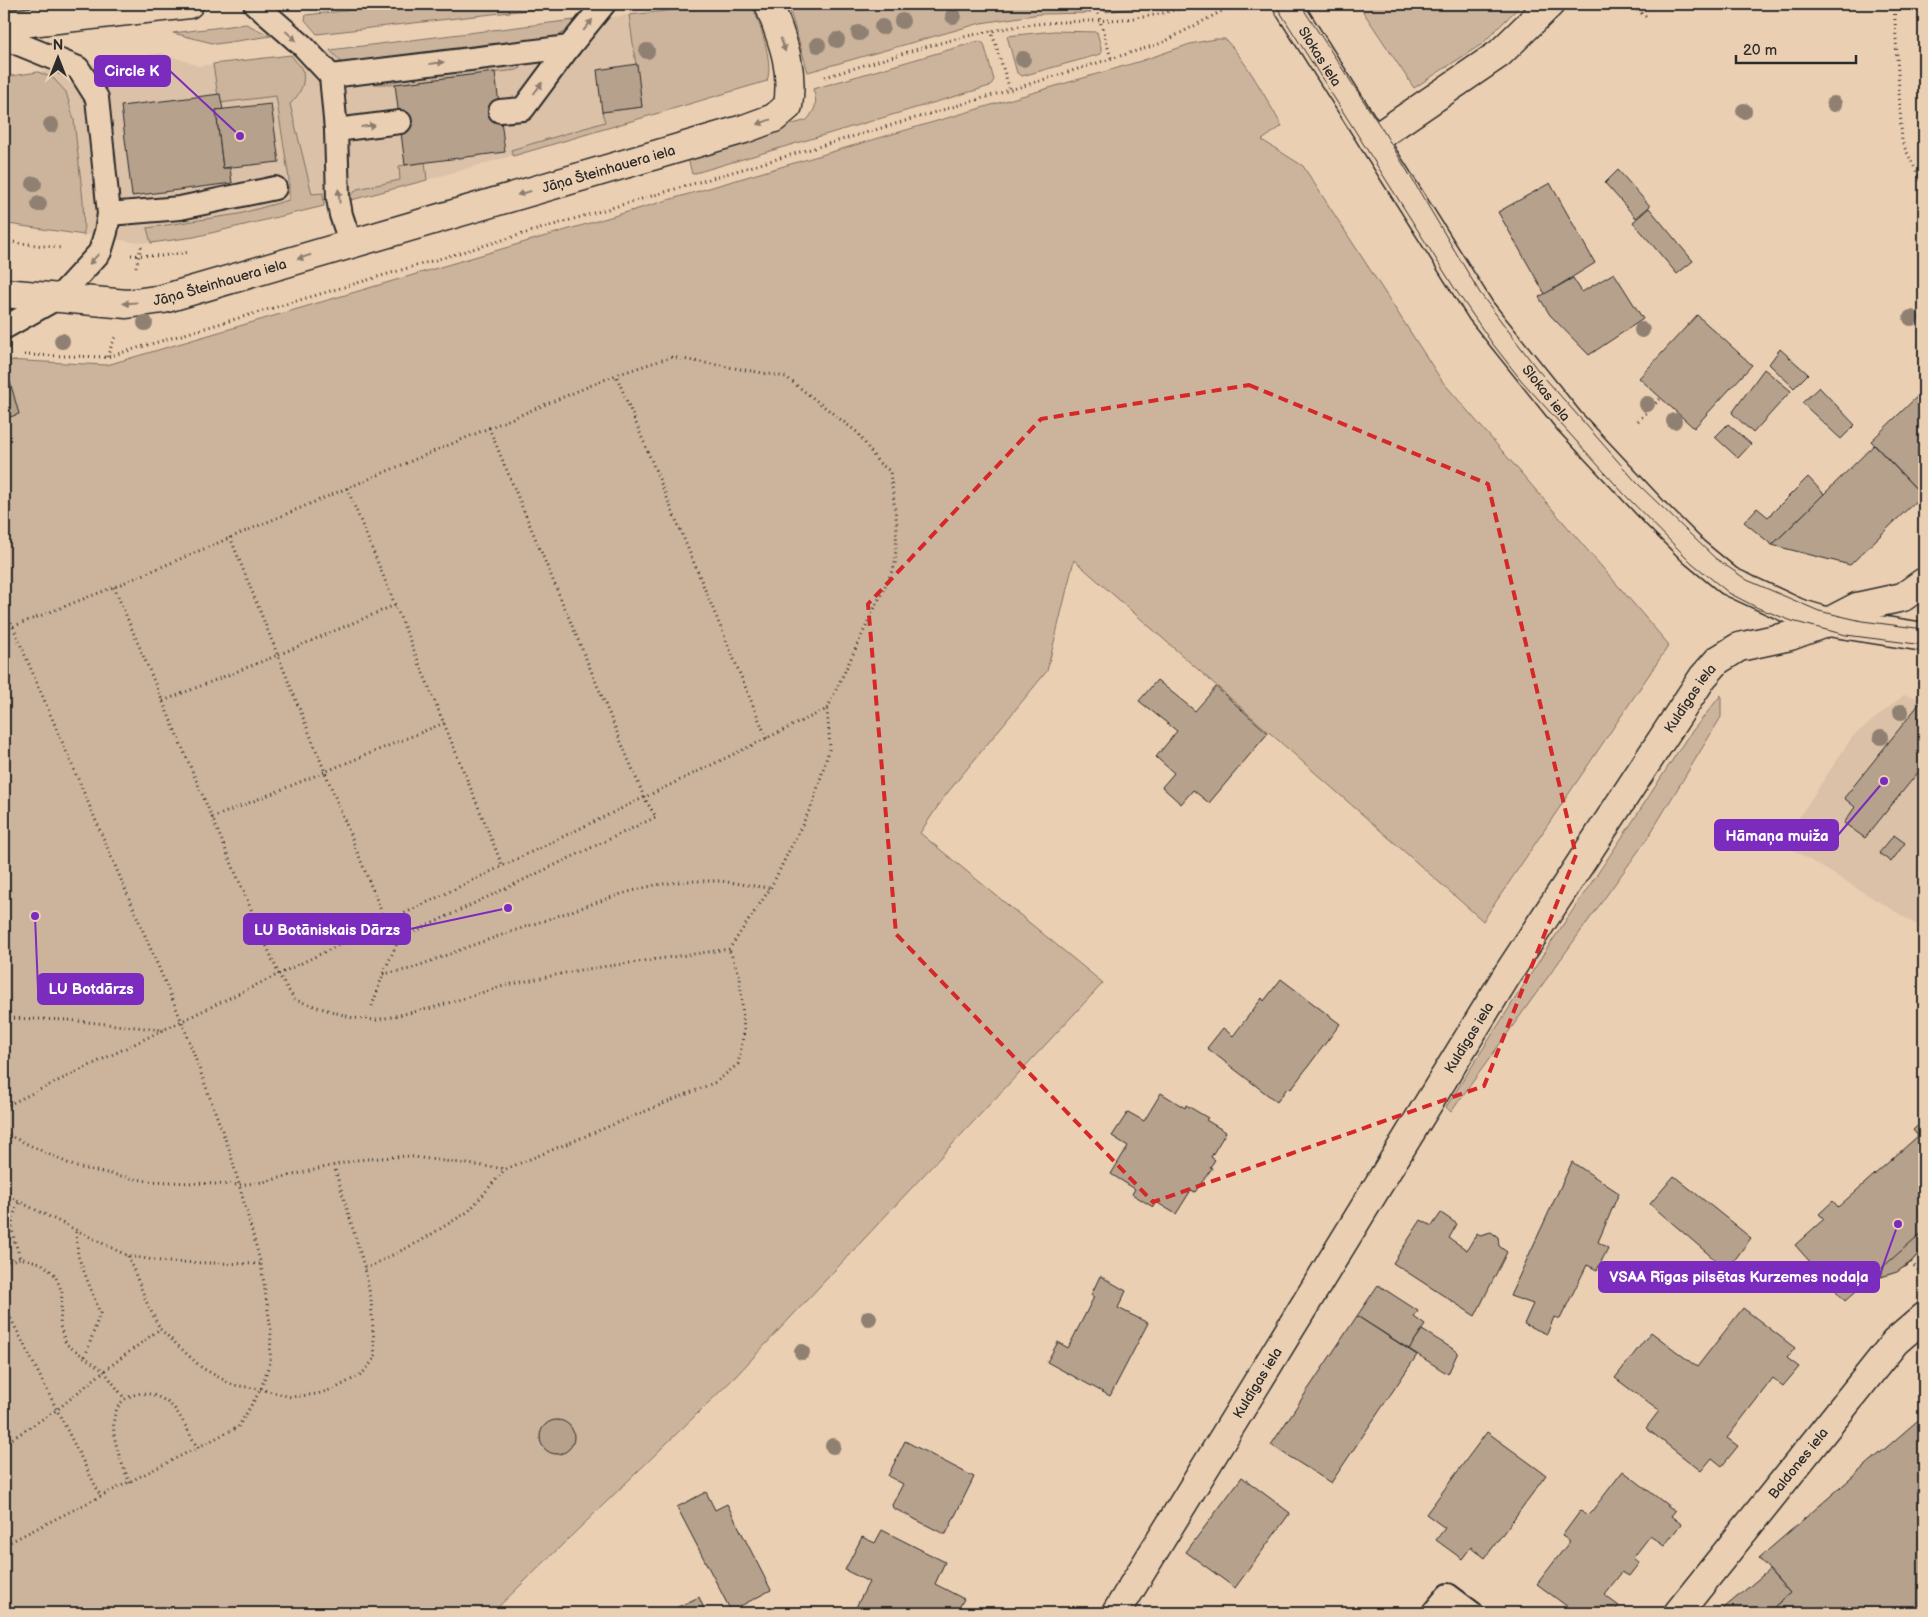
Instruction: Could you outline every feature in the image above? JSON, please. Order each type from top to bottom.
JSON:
[{"type":"street","points":[[4,25],[189,4]]},
{"type":"street","points":[[769,4],[787,55],[791,87]]},
{"type":"street","name":"Slokas iela","points":[[1287,4],[1481,312],[1569,421],[1694,552],[1730,581],[1798,613],[1828,622],[1924,637]]},
{"type":"street","points":[[1373,140],[1499,54],[1550,4]]},
{"type":"street","name":"Jāņa Šteinhauera iela","points":[[4,293],[127,304],[163,300],[752,126],[774,118],[788,106],[791,87]]},
{"type":"street","name":"Kuldīgas iela","points":[[1116,1613],[1507,975],[1703,677],[1718,660],[1738,647],[1790,636],[1828,622],[1857,607],[1903,597],[1924,582]]},
{"type":"street","name":"Baldones iela","points":[[1678,1613],[1896,1342],[1924,1317]]},
{"type":"lane","points":[[255,4],[303,46],[331,76],[336,130],[338,198],[341,215],[351,244]]},
{"type":"lane","points":[[500,111],[523,109],[604,4]]},
{"type":"lane","points":[[4,38],[78,68],[97,98],[109,214],[100,252],[59,298],[4,328]]},
{"type":"lane","points":[[331,76],[569,47]]},
{"type":"lane","points":[[336,130],[400,122]]},
{"type":"lane","points":[[109,214],[180,208],[275,188]]},
{"type":"lane","points":[[1433,1613],[1448,1595],[1472,1613]]},
{"type":"path","points":[[1095,4],[1111,58]]},
{"type":"path","points":[[791,87],[991,30],[1052,22],[1100,22],[1147,18],[1192,4]]},
{"type":"path","points":[[1220,13],[1235,4]]},
{"type":"path","points":[[1629,4],[1649,19]]},
{"type":"path","points":[[1894,4],[1902,142],[1924,187]]},
{"type":"path","points":[[991,30],[1010,90]]},
{"type":"path","points":[[4,241],[100,252],[161,256],[193,252]]},
{"type":"path","points":[[4,630],[114,587],[616,376],[671,358],[786,378],[812,396],[858,433],[878,462],[890,471],[897,525],[895,565],[828,709],[830,747],[813,803],[770,888],[729,949],[580,970],[507,985],[432,1008],[376,1020],[353,1018],[295,1000],[279,975],[114,587]]},
{"type":"path","points":[[616,376],[767,739]]},
{"type":"path","points":[[1638,421],[1661,398]]},
{"type":"path","points":[[372,1006],[383,974],[399,939],[656,817],[645,799],[489,428]]},
{"type":"path","points":[[347,488],[503,867]]},
{"type":"path","points":[[230,537],[386,923],[399,939]]},
{"type":"path","points":[[163,701],[395,605]]},
{"type":"path","points":[[4,609],[182,1022],[230,1152],[261,1264],[271,1330],[270,1362],[260,1389],[238,1427],[4,1545]]},
{"type":"path","points":[[4,1107],[828,709]]},
{"type":"path","points":[[212,818],[444,723]]},
{"type":"path","points":[[383,974],[410,968],[612,897],[655,885],[686,881],[720,881],[770,888]]},
{"type":"path","points":[[365,1269],[422,1240],[469,1211],[506,1169],[716,1082],[738,1064],[744,1032],[740,977],[729,949]]},
{"type":"path","points":[[4,1018],[68,1020],[164,1030]]},
{"type":"path","points":[[4,1133],[76,1167],[147,1181],[239,1185],[263,1182],[356,1160],[406,1156],[506,1169]]},
{"type":"path","points":[[128,1256],[146,1303],[160,1329],[202,1368],[233,1385],[292,1397],[317,1394],[336,1388],[362,1374],[375,1358],[371,1300],[365,1269],[334,1166]]},
{"type":"path","points":[[4,1194],[128,1256],[168,1262],[261,1264]]},
{"type":"path","points":[[19,1203],[12,1216],[11,1230],[20,1258]]},
{"type":"path","points":[[76,1231],[78,1256],[100,1313],[85,1357]]},
{"type":"path","points":[[4,1263],[20,1258],[41,1263],[55,1275],[62,1292],[60,1326],[66,1344],[104,1371],[124,1398]]},
{"type":"path","points":[[1911,1262],[1924,1277]]},
{"type":"path","points":[[4,1305],[101,1497]]},
{"type":"path","points":[[4,1444],[58,1409],[104,1371],[160,1329]]},
{"type":"path","points":[[130,1483],[117,1452],[113,1436],[116,1411],[124,1398],[139,1394],[152,1394],[172,1406],[198,1448]]},
{"type":"highlighted area","points":[[1249,385],[1488,484],[1576,855],[1484,1086],[1153,1202],[896,934],[868,604],[1041,419]]},
{"type":"shaded area","points":[[406,4],[580,4],[317,34],[305,20],[306,15]]},
{"type":"shaded area","points":[[731,4],[752,4],[762,32],[769,63],[767,81],[513,156],[511,150],[605,122],[602,112],[642,107],[629,15]]},
{"type":"shaded area","points":[[788,4],[1088,4],[1091,13],[1040,14],[981,23],[808,72]]},
{"type":"shaded area","points":[[1102,4],[1165,4],[1105,12]]},
{"type":"shaded area","points":[[1358,4],[1522,4],[1482,44],[1414,88]]},
{"type":"shaded area","points":[[629,15],[643,118],[427,180],[194,237],[151,243],[62,231],[38,72],[161,53],[199,66]]},
{"type":"shaded area","points":[[574,20],[567,31],[549,40],[343,64],[330,50]]},
{"type":"shaded area","points":[[246,24],[271,36],[216,44],[173,33]]},
{"type":"shaded area","points":[[1054,31],[1097,32],[1101,54],[1022,76],[1017,73],[1007,36]]},
{"type":"shaded area","points":[[1225,39],[1233,48],[1256,81],[1282,126],[1262,140],[1303,166],[1442,381],[1669,645],[1483,921],[1074,560],[1047,671],[944,797],[920,833],[1103,983],[736,1376],[492,1613],[4,1613],[4,360],[107,365],[1141,61],[1190,44]]},
{"type":"shaded area","points":[[979,41],[984,44],[994,80],[990,86],[692,174],[687,154],[807,120],[815,106],[813,89]]},
{"type":"shaded area","points":[[291,55],[302,70],[304,77],[301,90],[290,104],[312,194],[323,193],[324,206],[194,237],[151,243],[147,228],[239,214],[289,200],[289,179],[276,96],[219,103],[213,64]]},
{"type":"shaded area","points":[[521,63],[521,68],[517,70],[395,84],[374,84],[375,79]]},
{"type":"shaded area","points":[[38,72],[53,78],[66,92],[74,120],[83,200],[84,235],[8,224],[4,188],[4,77]]},
{"type":"shaded area","points":[[425,162],[427,180],[351,200],[350,197],[357,189],[400,180],[399,166]]},
{"type":"shaded area","points":[[1721,695],[1721,717],[1647,839],[1451,1112],[1446,1107],[1548,947],[1686,739]]},
{"type":"shaded area","points":[[1904,695],[1924,699],[1924,929],[1782,843],[1852,737]]},
{"type":"building","points":[[637,64],[642,107],[602,112],[597,70]]},
{"type":"building","points":[[495,72],[505,152],[405,165],[395,84]]},
{"type":"building","points":[[220,94],[223,110],[216,110],[223,168],[230,168],[232,183],[132,196],[121,106]]},
{"type":"building","points":[[271,104],[279,162],[223,168],[216,110]]},
{"type":"building","points":[[1618,170],[1650,206],[1636,218],[1605,183]]},
{"type":"building","points":[[1550,183],[1595,263],[1545,294],[1498,212]]},
{"type":"building","points":[[1649,208],[1693,261],[1677,274],[1633,222]]},
{"type":"building","points":[[1614,273],[1643,319],[1589,355],[1550,315],[1539,297],[1573,278],[1582,292]]},
{"type":"building","points":[[1697,315],[1752,365],[1694,428],[1639,378]]},
{"type":"building","points":[[1780,349],[1808,374],[1794,388],[1769,364]]},
{"type":"building","points":[[4,360],[19,414],[4,419]]},
{"type":"building","points":[[1764,369],[1791,391],[1753,433],[1732,413]]},
{"type":"building","points":[[1819,387],[1855,425],[1841,439],[1802,403]]},
{"type":"building","points":[[1924,390],[1924,493],[1922,495],[1871,441]]},
{"type":"building","points":[[1728,424],[1751,444],[1738,458],[1715,437]]},
{"type":"building","points":[[1874,445],[1922,495],[1850,565],[1772,545]]},
{"type":"building","points":[[1808,477],[1824,494],[1772,545],[1744,522],[1757,508],[1768,517]]},
{"type":"building","points":[[1157,680],[1195,711],[1216,687],[1268,733],[1209,803],[1193,790],[1181,804],[1162,787],[1174,773],[1156,757],[1177,731],[1139,701]]},
{"type":"building","points":[[1920,703],[1924,706],[1924,765],[1865,838],[1844,823],[1855,807],[1844,798]]},
{"type":"building","points":[[1894,835],[1905,843],[1891,862],[1879,853]]},
{"type":"building","points":[[1281,979],[1340,1024],[1291,1089],[1288,1087],[1277,1102],[1207,1048],[1223,1028],[1233,1036],[1262,998],[1264,1001]]},
{"type":"building","points":[[1161,1093],[1185,1108],[1186,1105],[1208,1118],[1206,1120],[1226,1132],[1211,1157],[1215,1160],[1210,1167],[1212,1168],[1195,1192],[1191,1190],[1176,1214],[1156,1202],[1153,1207],[1132,1194],[1135,1189],[1111,1174],[1128,1146],[1112,1136],[1128,1112],[1144,1121]]},
{"type":"building","points":[[1924,1120],[1924,1231],[1918,1236],[1924,1236],[1924,1244],[1907,1266],[1881,1277],[1884,1266],[1845,1301],[1795,1245],[1824,1219],[1819,1214],[1833,1201],[1838,1207],[1918,1136],[1913,1130]]},
{"type":"building","points":[[1572,1162],[1619,1193],[1598,1242],[1608,1248],[1597,1270],[1587,1265],[1560,1319],[1554,1317],[1547,1334],[1524,1324],[1533,1304],[1510,1296]]},
{"type":"building","points":[[1674,1176],[1751,1238],[1727,1270],[1650,1204]]},
{"type":"building","points":[[1441,1213],[1457,1224],[1449,1238],[1467,1250],[1477,1233],[1480,1235],[1491,1232],[1498,1237],[1499,1246],[1507,1252],[1475,1316],[1393,1263],[1421,1220],[1432,1226]]},
{"type":"building","points":[[1918,1236],[1924,1236],[1924,1244],[1911,1262],[1897,1272],[1881,1277],[1884,1266]]},
{"type":"building","points":[[1100,1276],[1126,1291],[1118,1308],[1148,1323],[1110,1396],[1047,1362],[1058,1342],[1068,1348],[1094,1297],[1091,1295]]},
{"type":"building","points":[[1378,1285],[1418,1311],[1414,1317],[1425,1325],[1409,1349],[1357,1316]]},
{"type":"building","points":[[1743,1308],[1795,1348],[1787,1358],[1799,1367],[1783,1386],[1773,1378],[1727,1438],[1738,1446],[1722,1466],[1712,1458],[1701,1471],[1646,1428],[1659,1411],[1615,1378],[1651,1332],[1697,1367]]},
{"type":"building","points":[[1357,1316],[1417,1355],[1331,1483],[1271,1445]]},
{"type":"building","points":[[1422,1330],[1458,1352],[1448,1374],[1409,1349]]},
{"type":"building","points":[[1924,1415],[1924,1613],[1767,1613],[1790,1593],[1759,1558]]},
{"type":"building","points":[[557,1420],[569,1425],[574,1437],[569,1449],[557,1454],[545,1449],[540,1437],[545,1425]]},
{"type":"building","points":[[1487,1432],[1546,1475],[1485,1558],[1471,1547],[1462,1559],[1436,1540],[1445,1528],[1426,1514]]},
{"type":"building","points":[[905,1441],[974,1477],[946,1534],[893,1508],[892,1505],[903,1484],[888,1476]]},
{"type":"building","points":[[1623,1471],[1675,1511],[1671,1516],[1681,1524],[1664,1546],[1650,1536],[1633,1558],[1639,1563],[1629,1576],[1622,1572],[1604,1595],[1619,1606],[1613,1613],[1576,1613],[1537,1584],[1570,1541],[1562,1536],[1581,1510],[1588,1516]]},
{"type":"building","points":[[1242,1477],[1290,1513],[1235,1588],[1186,1552]]},
{"type":"building","points":[[706,1492],[715,1510],[727,1504],[771,1590],[731,1611],[677,1507]]},
{"type":"building","points":[[882,1530],[945,1562],[935,1584],[964,1599],[956,1613],[853,1613],[869,1582],[845,1570],[862,1537],[875,1543]]},
{"type":"building","points":[[1769,1570],[1790,1593],[1767,1613],[1718,1613]]},
{"type":"building","points":[[699,1597],[706,1613],[665,1613]]},
{"type":"tram line","points":[[1275,4],[1455,289],[1492,343],[1521,380],[1625,495],[1692,563],[1729,593],[1758,608],[1792,621],[1846,635],[1924,645]]},
{"type":"tram line","points":[[1300,4],[1384,132],[1480,293],[1537,369],[1637,483],[1715,558],[1747,580],[1819,611],[1862,621],[1924,629]]},
{"type":"place","name":"Circle K","points":[[240,136]]},
{"type":"place","name":"Hāmaņa muiža","points":[[1884,781]]},
{"type":"place","name":"LU Botāniskais Dārzs","points":[[508,908]]},
{"type":"place","name":"LU Botdārzs","points":[[35,916]]},
{"type":"place","name":"VSAA Rīgas pilsētas Kurzemes nodaļa","points":[[1898,1224]]}]
